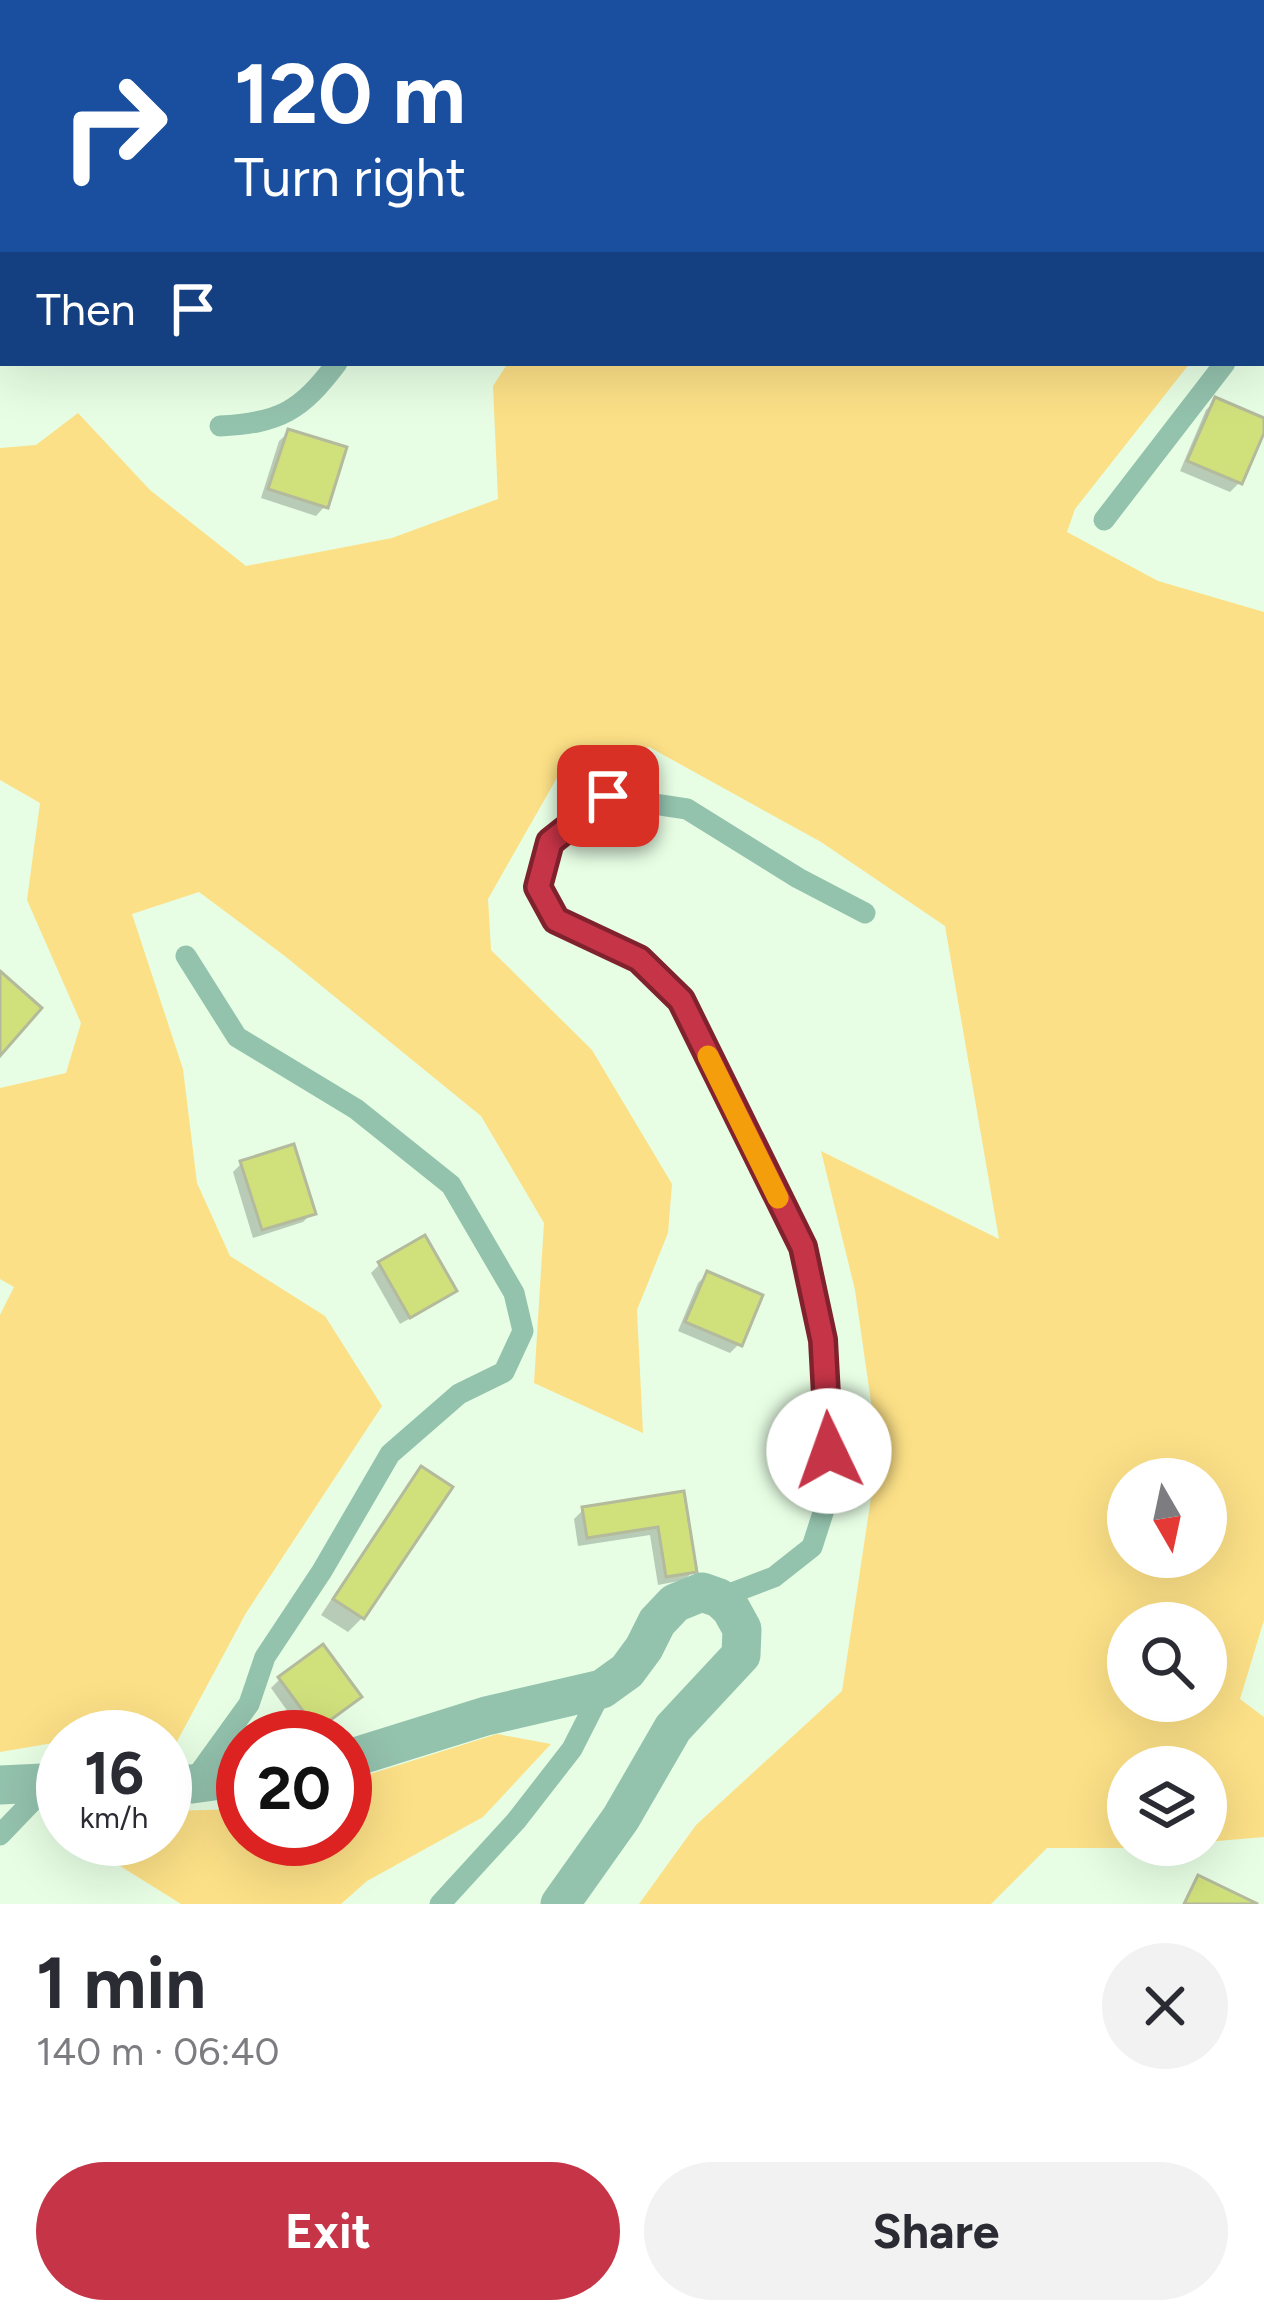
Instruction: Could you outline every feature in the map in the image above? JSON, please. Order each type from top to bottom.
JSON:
[{"type":"street","points":[[372,1752],[486,1716],[602,1689],[627,1671],[657,1622],[675,1603],[702,1592],[718,1598],[742,1629],[741,1654],[673,1728],[621,1818],[560,1904]]},
{"type":"street","points":[[0,1785],[36,1783]]},
{"type":"lane","points":[[220,426],[255,424],[291,412],[335,366]]},
{"type":"lane","points":[[1104,520],[1223,366]]},
{"type":"lane","points":[[718,1598],[774,1577],[812,1547],[831,1488],[823,1340],[803,1247],[681,1000],[639,959],[556,920],[538,887],[550,842],[608,796],[687,809],[865,913]]},
{"type":"lane","points":[[186,956],[237,1037],[356,1109],[451,1185],[514,1293],[523,1331],[504,1372],[458,1394],[390,1454],[265,1657],[250,1704],[192,1768]]},
{"type":"lane","points":[[440,1904],[516,1821],[572,1749],[602,1689]]},
{"type":"lane","points":[[0,1834],[36,1801]]},
{"type":"shaded area","points":[[506,366],[1188,366],[1075,509],[1067,532],[1158,581],[1264,612],[1264,1620],[1240,1699],[1264,1717],[1264,1837],[1227,1840],[1227,1746],[1107,1746],[1107,1848],[1047,1848],[991,1904],[639,1904],[696,1825],[842,1691],[878,1451],[855,1290],[821,1151],[999,1239],[945,926],[821,842],[649,747],[558,776],[488,899],[491,950],[592,1050],[672,1184],[668,1233],[637,1310],[643,1433],[534,1383],[544,1223],[481,1116],[199,892],[132,914],[183,1069],[197,1183],[230,1256],[325,1316],[382,1406],[246,1613],[192,1714],[36,1710],[36,1746],[0,1752],[0,1315],[14,1287],[0,1279],[0,1088],[66,1073],[81,1023],[27,900],[40,803],[0,780],[0,448],[36,445],[78,413],[150,490],[246,566],[392,538],[498,499],[493,386]]},
{"type":"shaded area","points":[[497,1734],[551,1744],[483,1817],[367,1881],[341,1904],[181,1904],[120,1866],[192,1866],[192,1810],[216,1810],[216,1866],[372,1866],[372,1773]]},
{"type":"building","points":[[1215,397],[1264,418],[1264,433],[1242,484],[1187,461]]},
{"type":"building","points":[[288,429],[347,447],[328,508],[268,489]]},
{"type":"building","points":[[0,971],[42,1008],[0,1056]]},
{"type":"building","points":[[294,1144],[316,1214],[262,1230],[240,1161]]},
{"type":"building","points":[[425,1235],[457,1291],[410,1318],[378,1262]]},
{"type":"building","points":[[707,1271],[763,1295],[742,1346],[685,1322]]},
{"type":"building","points":[[421,1466],[453,1487],[364,1619],[333,1599]]},
{"type":"building","points":[[684,1491],[697,1572],[666,1577],[658,1527],[587,1538],[582,1507]]},
{"type":"building","points":[[323,1644],[362,1697],[344,1710],[302,1710],[278,1677]]},
{"type":"building","points":[[1198,1875],[1258,1904],[1184,1904]]},
{"type":"slow traffic","points":[[708,1056],[778,1198]]},
{"type":"route","points":[[608,796],[550,842],[538,887],[556,920],[639,959],[681,1000],[803,1247],[823,1340],[829,1451]]}]
